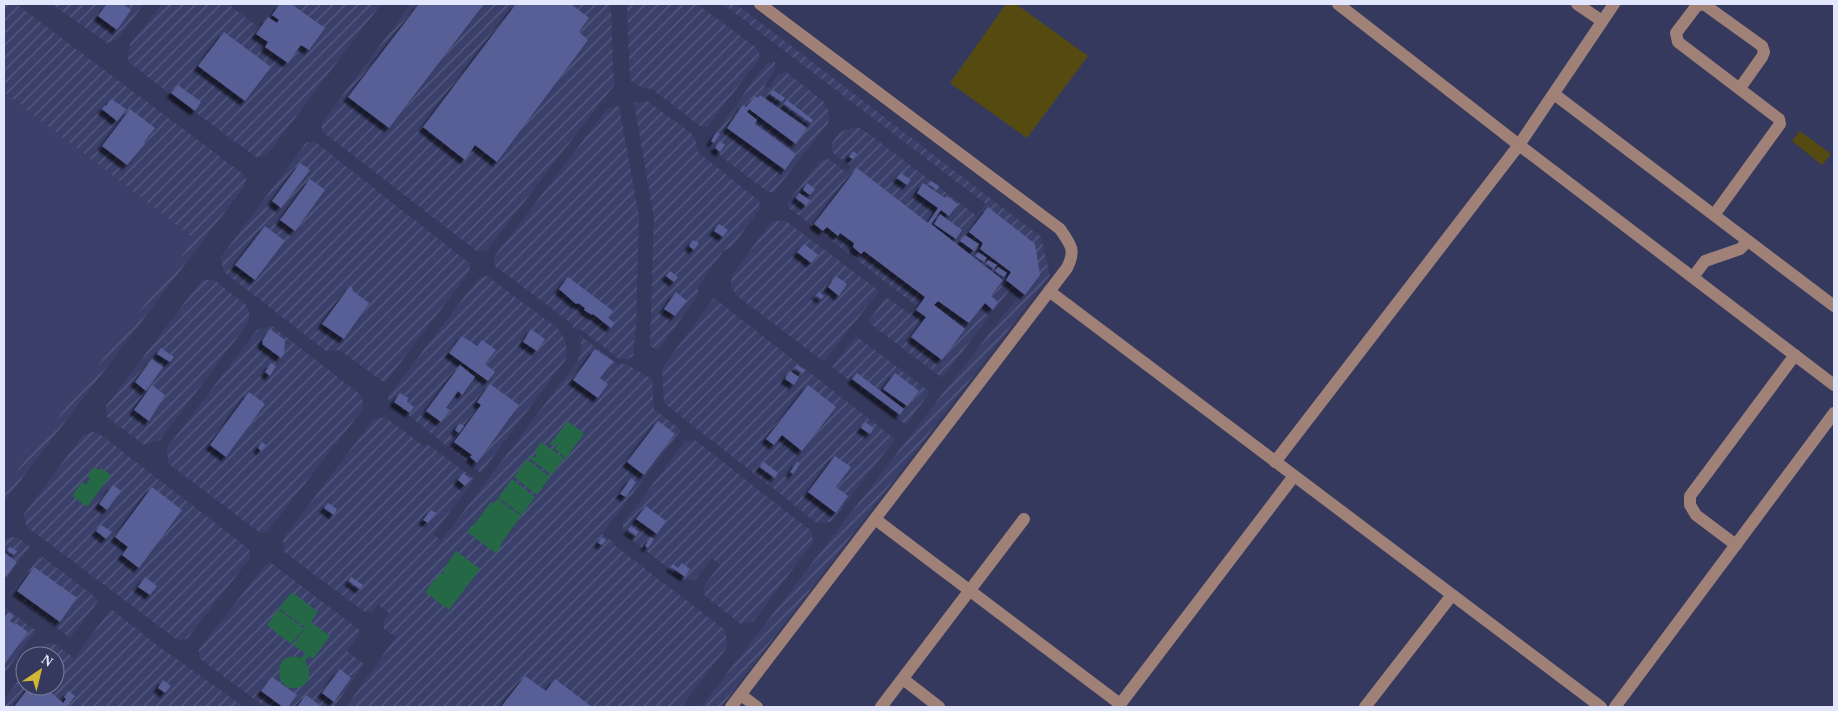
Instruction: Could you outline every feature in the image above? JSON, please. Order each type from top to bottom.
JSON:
[{"type":"street","points":[[731,707],[1067,268],[1073,257],[1070,245],[1060,229],[760,4]]},
{"type":"street","points":[[1338,4],[1519,145],[1834,385]]},
{"type":"street","points":[[1577,4],[1602,21]]},
{"type":"street","points":[[1275,462],[1519,145],[1614,4]]},
{"type":"street","points":[[1714,215],[1780,124],[1779,119],[1678,42],[1676,33],[1698,4],[1705,5],[1762,46],[1764,52],[1762,57],[1740,88]]},
{"type":"street","points":[[1554,94],[1834,306]]},
{"type":"street","points":[[1693,277],[1705,261],[1740,249],[1748,241]]},
{"type":"street","points":[[1049,291],[1600,707]]},
{"type":"street","points":[[1736,545],[1696,515],[1690,505],[1690,496],[1795,355]]},
{"type":"street","points":[[1615,707],[1834,413]]},
{"type":"street","points":[[875,519],[1119,706],[1294,476]]},
{"type":"street","points":[[881,707],[1024,519]]},
{"type":"street","points":[[1365,707],[1452,595]]},
{"type":"street","points":[[902,679],[938,707]]},
{"type":"street","points":[[740,695],[757,707]]},
{"type":"shaded area","points":[[4,4],[16,4],[242,173],[246,179],[244,187],[4,502],[4,488],[195,239],[4,92]]},
{"type":"shaded area","points":[[52,4],[144,4],[119,37],[107,43]]},
{"type":"shaded area","points":[[162,4],[228,4],[258,27],[278,4],[381,4],[270,151],[260,157],[256,157],[130,63],[128,58],[130,44]]},
{"type":"shaded area","points":[[411,4],[611,4],[615,84],[487,250],[478,252],[323,132],[321,124]]},
{"type":"shaded area","points":[[627,4],[697,4],[758,49],[760,58],[707,127],[700,126],[652,89],[641,87],[630,80]]},
{"type":"shaded area","points":[[723,4],[736,4],[1041,237],[1050,275],[721,707],[701,707],[1019,295],[1011,288],[942,378],[868,322],[886,297],[910,314],[917,306],[789,208],[788,202],[820,161],[830,160],[846,172],[851,167],[832,152],[832,143],[840,132],[852,128],[859,128],[865,131],[977,216],[986,204]]},
{"type":"shaded area","points":[[1006,4],[1016,4],[1088,56],[1027,138],[950,83]]},
{"type":"shaded area","points":[[775,62],[775,70],[764,86],[768,89],[779,74],[786,72],[823,101],[828,110],[829,119],[828,123],[774,192],[768,192],[708,144],[766,63]]},
{"type":"shaded area","points":[[4,92],[195,239],[4,488]]},
{"type":"shaded area","points":[[647,101],[692,134],[698,152],[759,201],[760,209],[731,248],[724,250],[705,276],[698,288],[698,295],[658,350],[650,346],[654,218],[634,103]]},
{"type":"shaded area","points":[[619,106],[639,216],[636,326],[633,356],[628,359],[619,359],[582,330],[574,329],[571,323],[495,266],[494,257],[604,113],[608,109]]},
{"type":"shaded area","points":[[1800,131],[1831,154],[1822,165],[1792,141]]},
{"type":"shaded area","points":[[314,141],[469,263],[470,271],[385,383],[339,350],[326,351],[223,271],[221,257],[306,143]]},
{"type":"shaded area","points":[[772,221],[786,221],[879,291],[824,362],[740,298],[731,285],[732,275]]},
{"type":"shaded area","points":[[487,276],[557,328],[565,340],[567,351],[566,359],[481,473],[387,398],[479,278]]},
{"type":"shaded area","points":[[202,280],[214,280],[246,305],[249,312],[249,322],[160,440],[144,445],[107,417],[106,406]]},
{"type":"shaded area","points":[[714,298],[895,439],[831,522],[817,523],[664,403],[662,368]]},
{"type":"shaded area","points":[[272,326],[362,396],[363,409],[267,532],[260,533],[169,464],[166,449],[257,330]]},
{"type":"shaded area","points":[[579,335],[618,364],[626,364],[652,379],[654,409],[681,430],[602,534],[725,630],[727,647],[681,707],[346,707],[396,637],[384,629],[383,621],[389,613],[378,605],[372,612],[365,612],[284,552],[283,539],[373,420],[385,417],[425,447],[427,444],[475,479],[433,534],[441,541],[577,362],[581,352]]},
{"type":"shaded area","points":[[856,336],[930,392],[906,425],[832,367]]},
{"type":"shaded area","points":[[568,421],[584,434],[567,459],[555,449],[558,444],[556,443],[554,447],[550,444]]},
{"type":"shaded area","points":[[96,431],[249,549],[250,558],[187,639],[176,639],[26,526],[24,514],[83,435]]},
{"type":"shaded area","points":[[695,440],[811,531],[813,542],[753,622],[741,624],[705,596],[704,586],[720,565],[712,558],[695,580],[684,580],[623,533],[623,524],[685,441]]},
{"type":"shaded area","points":[[541,442],[564,458],[552,475],[528,457],[530,455],[535,458],[537,455],[534,452]]},
{"type":"shaded area","points":[[527,459],[550,477],[537,495],[514,477]]},
{"type":"shaded area","points":[[94,467],[99,470],[101,468],[111,475],[87,507],[72,496],[82,482],[86,485],[90,479],[87,477]]},
{"type":"shaded area","points":[[512,479],[535,497],[522,515],[498,498]]},
{"type":"shaded area","points":[[497,499],[521,516],[500,545],[501,547],[497,554],[467,532],[491,502],[494,503]]},
{"type":"shaded area","points":[[17,537],[30,547],[4,581],[4,541],[6,538]]},
{"type":"shaded area","points":[[456,551],[480,569],[449,610],[425,592],[440,573],[443,574],[443,570]]},
{"type":"shaded area","points":[[43,557],[99,600],[70,638],[11,593],[38,559]]},
{"type":"shaded area","points":[[271,563],[361,631],[347,651],[364,664],[334,707],[265,707],[199,658],[199,649],[266,564]]},
{"type":"shaded area","points":[[292,592],[318,612],[311,622],[330,636],[313,659],[309,656],[305,661],[309,671],[307,682],[300,687],[291,688],[285,685],[281,679],[280,665],[284,659],[291,656],[301,658],[305,653],[293,645],[305,627],[279,608]]},
{"type":"shaded area","points":[[4,607],[36,631],[25,646],[15,646],[15,659],[4,674]]},
{"type":"shaded area","points":[[111,609],[157,645],[244,707],[4,707],[4,700],[15,685],[15,696],[65,696],[65,652],[74,658]]},
{"type":"shaded area","points":[[278,609],[304,628],[291,644],[267,625]]},
{"type":"shaded area","points":[[53,643],[57,646],[44,646],[45,644]]},
{"type":"building","points":[[107,4],[123,4],[131,10],[117,30],[98,16]]},
{"type":"building","points":[[280,4],[291,4],[325,28],[309,50],[301,45],[288,63],[265,47],[268,42],[256,34],[268,17],[277,23],[279,20],[272,15]]},
{"type":"building","points":[[419,4],[484,4],[389,128],[348,97]]},
{"type":"building","points":[[516,4],[571,4],[589,18],[579,32],[588,40],[497,162],[475,145],[465,160],[423,127]]},
{"type":"building","points":[[224,32],[271,67],[245,101],[198,66]]},
{"type":"building","points":[[178,85],[201,102],[195,111],[171,93]]},
{"type":"building","points":[[773,90],[785,98],[782,102],[770,94]]},
{"type":"building","points":[[760,95],[807,128],[796,144],[749,109],[747,112],[757,120],[755,124],[796,154],[785,170],[727,128],[743,105],[746,107],[755,96],[758,98]]},
{"type":"building","points":[[111,99],[126,109],[117,121],[102,109]]},
{"type":"building","points":[[787,100],[813,120],[811,123],[784,104]]},
{"type":"building","points":[[130,109],[155,128],[144,142],[145,144],[127,165],[102,146]]},
{"type":"building","points":[[717,132],[720,134],[714,143],[711,141]]},
{"type":"building","points":[[720,141],[725,145],[720,152],[715,148]]},
{"type":"building","points":[[853,151],[857,154],[853,159],[849,157]]},
{"type":"building","points":[[300,163],[310,170],[281,208],[272,201]]},
{"type":"building","points":[[857,168],[928,223],[938,208],[917,193],[923,183],[945,198],[947,196],[958,204],[949,216],[941,210],[931,224],[1003,280],[991,296],[998,302],[993,310],[985,303],[969,323],[938,301],[934,305],[965,329],[942,360],[911,337],[926,317],[916,310],[925,297],[864,251],[861,254],[853,247],[854,243],[840,233],[838,236],[827,227],[823,231],[814,224]]},
{"type":"building","points":[[901,173],[911,180],[907,185],[897,178]]},
{"type":"building","points":[[310,179],[325,190],[295,231],[280,220]]},
{"type":"building","points":[[931,181],[939,186],[937,190],[928,184]]},
{"type":"building","points":[[807,183],[815,189],[810,195],[803,190]]},
{"type":"building","points":[[799,193],[810,200],[806,206],[796,198]]},
{"type":"building","points":[[988,207],[1035,244],[1040,275],[1025,295],[1006,280],[1011,272],[980,249],[983,243],[969,232]]},
{"type":"building","points":[[940,214],[962,230],[956,239],[934,224]]},
{"type":"building","points":[[719,224],[728,230],[723,237],[714,231]]},
{"type":"building","points":[[265,226],[285,241],[255,280],[235,265]]},
{"type":"building","points":[[965,235],[979,244],[974,251],[960,241]]},
{"type":"building","points":[[693,240],[699,243],[694,250],[689,246]]},
{"type":"building","points":[[804,244],[818,255],[811,263],[797,252]]},
{"type":"building","points":[[978,252],[987,258],[984,262],[975,256]]},
{"type":"building","points":[[988,260],[997,265],[994,269],[986,263]]},
{"type":"building","points":[[998,267],[1007,273],[1004,277],[995,271]]},
{"type":"building","points":[[670,271],[678,277],[674,282],[666,276]]},
{"type":"building","points":[[836,276],[847,284],[839,296],[828,287]]},
{"type":"building","points":[[568,277],[613,311],[608,318],[615,323],[611,328],[593,314],[584,310],[585,308],[578,303],[576,304],[559,289]]},
{"type":"building","points":[[350,286],[353,291],[369,303],[344,339],[322,324]]},
{"type":"building","points":[[676,292],[687,301],[675,316],[664,309]]},
{"type":"building","points":[[819,292],[824,296],[821,299],[816,295]]},
{"type":"building","points":[[270,329],[285,340],[284,354],[281,358],[262,344]]},
{"type":"building","points":[[531,329],[545,339],[537,351],[523,342]]},
{"type":"building","points":[[462,336],[477,346],[482,340],[496,350],[485,364],[495,372],[488,381],[449,353]]},
{"type":"building","points":[[161,348],[174,357],[170,362],[157,354]]},
{"type":"building","points":[[595,349],[613,361],[600,378],[608,384],[598,398],[573,380]]},
{"type":"building","points":[[152,359],[163,367],[146,391],[135,382]]},
{"type":"building","points":[[271,363],[276,366],[270,376],[265,372]]},
{"type":"building","points":[[460,365],[475,377],[462,395],[458,391],[446,408],[450,410],[441,422],[426,411]]},
{"type":"building","points":[[797,365],[805,370],[802,373],[795,368]]},
{"type":"building","points":[[790,371],[799,377],[794,385],[785,379]]},
{"type":"building","points":[[857,373],[904,409],[900,415],[852,379]]},
{"type":"building","points":[[895,373],[919,391],[907,406],[883,389]]},
{"type":"building","points":[[490,384],[519,405],[477,463],[470,457],[472,455],[454,442],[481,405],[477,402]]},
{"type":"building","points":[[152,385],[165,395],[149,421],[134,410]]},
{"type":"building","points":[[808,385],[836,407],[802,451],[782,435],[774,445],[766,439]]},
{"type":"building","points":[[249,392],[265,404],[226,457],[210,445]]},
{"type":"building","points":[[400,393],[408,398],[407,402],[414,407],[410,413],[394,402]]},
{"type":"building","points":[[658,421],[675,434],[644,475],[627,462]]},
{"type":"building","points":[[865,422],[874,428],[870,434],[861,428]]},
{"type":"building","points":[[460,423],[464,426],[459,433],[455,430]]},
{"type":"building","points":[[262,442],[266,445],[261,451],[258,448]]},
{"type":"building","points":[[835,456],[851,467],[836,487],[848,496],[836,513],[808,492]]},
{"type":"building","points":[[764,462],[778,473],[775,478],[760,467]]},
{"type":"building","points":[[797,462],[800,464],[793,474],[790,472]]},
{"type":"building","points":[[463,473],[471,479],[465,486],[458,480]]},
{"type":"building","points":[[631,478],[636,482],[626,497],[620,494]]},
{"type":"building","points":[[113,485],[121,491],[107,510],[99,504]]},
{"type":"building","points":[[152,487],[182,510],[139,568],[122,555],[128,547],[115,537]]},
{"type":"building","points":[[328,503],[337,509],[334,515],[324,508]]},
{"type":"building","points":[[646,506],[666,521],[657,534],[636,519]]},
{"type":"building","points":[[431,510],[436,513],[428,523],[423,520]]},
{"type":"building","points":[[101,525],[112,532],[106,539],[96,531]]},
{"type":"building","points":[[631,526],[639,532],[636,536],[628,530]]},
{"type":"building","points":[[602,537],[606,540],[602,545],[598,543]]},
{"type":"building","points":[[651,537],[654,539],[648,548],[645,546]]},
{"type":"building","points":[[10,547],[17,551],[14,555],[7,550]]},
{"type":"building","points":[[4,552],[17,562],[6,577],[4,576]]},
{"type":"building","points":[[682,563],[690,569],[685,577],[671,567],[673,564],[678,568]]},
{"type":"building","points":[[34,567],[77,598],[60,622],[17,591]]},
{"type":"building","points":[[145,577],[157,586],[150,595],[138,587]]},
{"type":"building","points":[[351,577],[363,585],[360,589],[349,581]]},
{"type":"building","points":[[9,612],[14,616],[10,621],[28,632],[18,646],[15,646],[15,650],[4,665],[4,617]]},
{"type":"building","points":[[340,669],[351,678],[334,702],[322,693]]},
{"type":"building","points":[[525,676],[546,691],[555,679],[592,707],[501,707]]},
{"type":"building","points":[[272,677],[297,695],[288,707],[283,707],[261,691]]},
{"type":"building","points":[[163,680],[171,686],[165,693],[158,688]]},
{"type":"building","points":[[69,691],[75,696],[67,707],[14,707],[22,696],[55,696],[63,703],[66,699],[64,697]]},
{"type":"building","points":[[306,695],[322,707],[297,707]]}]
